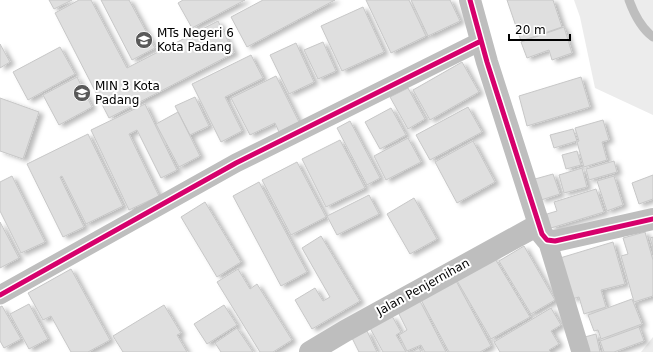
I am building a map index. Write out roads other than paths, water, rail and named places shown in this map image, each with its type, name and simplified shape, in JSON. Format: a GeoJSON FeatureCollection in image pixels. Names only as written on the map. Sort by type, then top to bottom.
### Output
{"type":"FeatureCollection","features":[{"type":"Feature","properties":{"kind":"street"},"geometry":{"type":"LineString","coordinates":[[470,0],[481,41],[581,352]]}},
{"type":"Feature","properties":{"kind":"street"},"geometry":{"type":"LineString","coordinates":[[0,295],[236,163],[481,41]]}},
{"type":"Feature","properties":{"kind":"street"},"geometry":{"type":"LineString","coordinates":[[543,233],[556,241],[653,219]]}},
{"type":"Feature","properties":{"kind":"street","name":"Jalan Penjernihan"},"geometry":{"type":"LineString","coordinates":[[310,352],[392,304],[543,233]]}},
{"type":"Feature","properties":{"kind":"lane"},"geometry":{"type":"LineString","coordinates":[[629,0],[634,12],[646,32],[653,37]]}},
{"type":"Feature","properties":{"kind":"place","name":"MTs Negeri 6 Kota Padang"},"geometry":{"type":"Point","coordinates":[144,40]}},
{"type":"Feature","properties":{"kind":"place","name":"MIN 3 Kota Padang"},"geometry":{"type":"Point","coordinates":[82,93]}}]}
